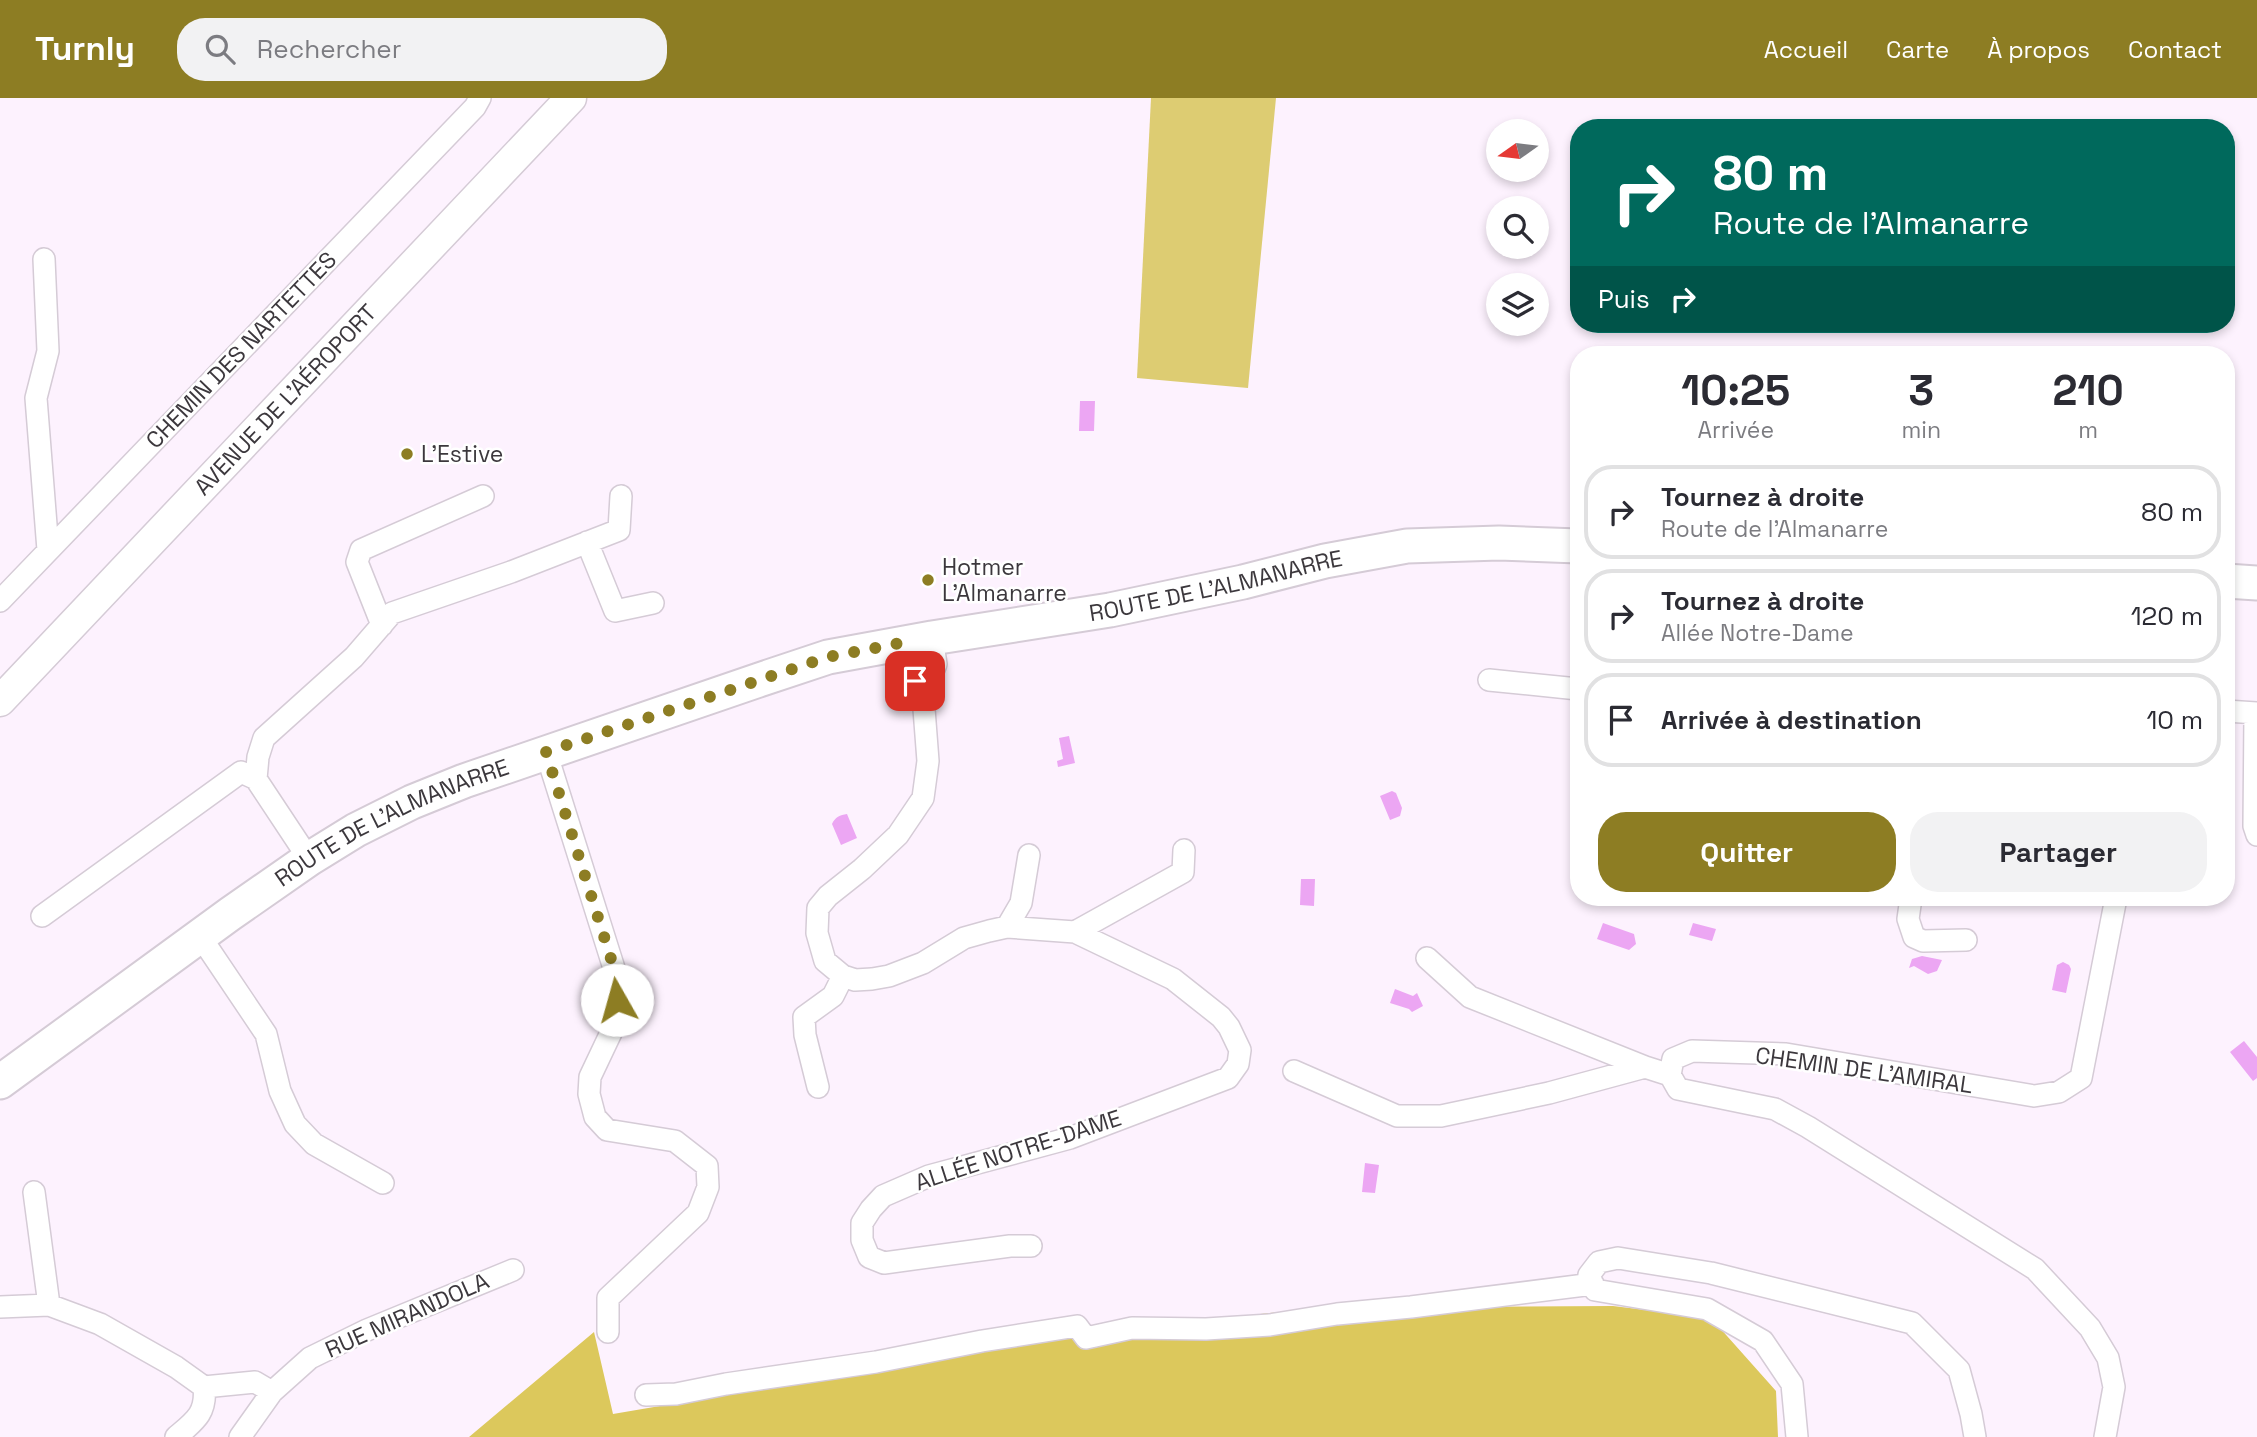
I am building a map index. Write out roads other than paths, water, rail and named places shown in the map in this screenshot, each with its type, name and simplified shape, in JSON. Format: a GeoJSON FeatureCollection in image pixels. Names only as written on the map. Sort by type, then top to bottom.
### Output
{"type":"FeatureCollection","features":[{"type":"Feature","properties":{"kind":"main road","name":"AVENUE DE L'AÉROPORT"},"geometry":{"type":"LineString","coordinates":[[0,701],[571,98]]}},
{"type":"Feature","properties":{"kind":"main road","name":"ROUTE DE L'ALMANARRE"},"geometry":{"type":"LineString","coordinates":[[0,1082],[200,936],[309,859],[356,830],[412,802],[546,752],[828,657],[1110,610],[1243,582],[1325,561],[1407,546],[1499,543],[1570,546]]}},
{"type":"Feature","properties":{"kind":"main road"},"geometry":{"type":"LineString","coordinates":[[2235,582],[2257,583]]}},
{"type":"Feature","properties":{"kind":"street","name":"CHEMIN DES NARTETTES"},"geometry":{"type":"LineString","coordinates":[[0,601],[475,107],[480,98]]}},
{"type":"Feature","properties":{"kind":"street"},"geometry":{"type":"LineString","coordinates":[[44,259],[48,351],[36,398],[48,550]]}},
{"type":"Feature","properties":{"kind":"street"},"geometry":{"type":"LineString","coordinates":[[256,779],[258,757],[264,738],[354,657],[392,613],[619,530],[621,495]]}},
{"type":"Feature","properties":{"kind":"street"},"geometry":{"type":"LineString","coordinates":[[382,625],[357,562],[361,550],[483,496]]}},
{"type":"Feature","properties":{"kind":"street"},"geometry":{"type":"LineString","coordinates":[[587,542],[615,611],[653,603]]}},
{"type":"Feature","properties":{"kind":"street"},"geometry":{"type":"LineString","coordinates":[[818,1087],[805,1035],[804,1017],[833,996],[842,976],[825,961],[820,947],[817,933],[818,908],[828,896],[898,835],[923,798],[928,761],[923,696],[907,667],[917,641],[936,664],[923,696]]}},
{"type":"Feature","properties":{"kind":"street"},"geometry":{"type":"LineString","coordinates":[[1489,680],[1570,688]]}},
{"type":"Feature","properties":{"kind":"street"},"geometry":{"type":"LineString","coordinates":[[2235,711],[2256,713],[2254,826],[2257,835]]}},
{"type":"Feature","properties":{"kind":"street"},"geometry":{"type":"LineString","coordinates":[[546,752],[618,981],[617,1020],[590,1077],[589,1094],[595,1117],[607,1130],[675,1141],[707,1166],[708,1187],[698,1213],[608,1298],[608,1332]]}},
{"type":"Feature","properties":{"kind":"street"},"geometry":{"type":"LineString","coordinates":[[42,916],[241,772],[256,779],[309,859]]}},
{"type":"Feature","properties":{"kind":"street"},"geometry":{"type":"LineString","coordinates":[[1075,932],[1183,872],[1184,850]]}},
{"type":"Feature","properties":{"kind":"street"},"geometry":{"type":"LineString","coordinates":[[1007,927],[1021,903],[1029,855]]}},
{"type":"Feature","properties":{"kind":"street"},"geometry":{"type":"LineString","coordinates":[[1910,906],[1908,919],[1914,937],[1923,941],[1966,940]]}},
{"type":"Feature","properties":{"kind":"street","name":"CHEMIN DE L'AMIRAL"},"geometry":{"type":"LineString","coordinates":[[1670,1075],[1673,1059],[1692,1051],[1786,1054],[2034,1096],[2059,1092],[2081,1078],[2114,906]]}},
{"type":"Feature","properties":{"kind":"street","name":"ALLÉE NOTRE-DAME"},"geometry":{"type":"LineString","coordinates":[[842,976],[855,980],[889,976],[923,963],[964,938],[1007,927],[1075,932],[1173,979],[1229,1027],[1240,1050],[1238,1064],[1228,1078],[1070,1138],[929,1176],[883,1196],[862,1223],[862,1240],[869,1257],[884,1263],[1010,1246],[1031,1247]]}},
{"type":"Feature","properties":{"kind":"street"},"geometry":{"type":"LineString","coordinates":[[200,936],[266,1034],[279,1091],[295,1124],[314,1144],[383,1183]]}},
{"type":"Feature","properties":{"kind":"street"},"geometry":{"type":"LineString","coordinates":[[1427,958],[1470,997],[1670,1075],[1678,1089],[1775,1109],[1808,1126],[2035,1269],[2090,1328],[2108,1358],[2114,1387],[2105,1437]]}},
{"type":"Feature","properties":{"kind":"street"},"geometry":{"type":"LineString","coordinates":[[1294,1071],[1397,1116],[1441,1116],[1549,1093],[1644,1067]]}},
{"type":"Feature","properties":{"kind":"street"},"geometry":{"type":"LineString","coordinates":[[34,1192],[49,1305]]}},
{"type":"Feature","properties":{"kind":"street"},"geometry":{"type":"LineString","coordinates":[[1797,1437],[1792,1384],[1763,1341],[1707,1309],[1595,1290],[1589,1275],[1599,1262],[1618,1258],[1711,1273],[1912,1323],[1959,1370],[1975,1437]]}},
{"type":"Feature","properties":{"kind":"street","name":"RUE MIRANDOLA"},"geometry":{"type":"LineString","coordinates":[[240,1437],[272,1392],[310,1358],[366,1330],[513,1270]]}},
{"type":"Feature","properties":{"kind":"street"},"geometry":{"type":"LineString","coordinates":[[646,1395],[676,1394],[876,1362],[1077,1326],[1086,1338],[1132,1328],[1206,1329],[1269,1325],[1338,1314],[1593,1284]]}},
{"type":"Feature","properties":{"kind":"street"},"geometry":{"type":"LineString","coordinates":[[0,1307],[49,1305],[100,1324],[176,1367],[204,1387],[255,1382],[272,1392]]}},
{"type":"Feature","properties":{"kind":"street"},"geometry":{"type":"LineString","coordinates":[[176,1437],[197,1420],[206,1402],[204,1387]]}},
{"type":"Feature","properties":{"kind":"place","name":"L'Estive"},"geometry":{"type":"Point","coordinates":[407,454]}},
{"type":"Feature","properties":{"kind":"place","name":"Hotmer L'Almanarre"},"geometry":{"type":"Point","coordinates":[928,580]}}]}
